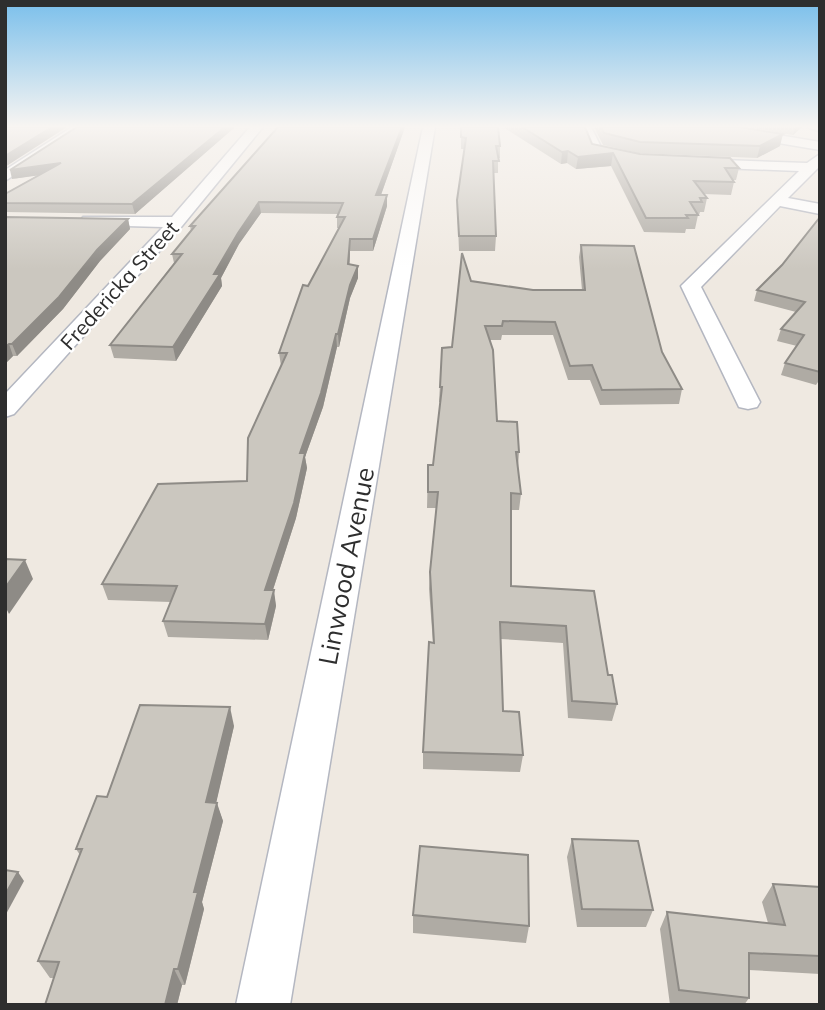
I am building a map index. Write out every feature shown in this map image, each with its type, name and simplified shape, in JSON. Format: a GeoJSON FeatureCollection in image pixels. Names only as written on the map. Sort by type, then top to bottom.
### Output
{"type":"FeatureCollection","features":[{"type":"Feature","properties":{"kind":"street","name":"Fredericka Street"},"geometry":{"type":"LineString","coordinates":[[5,409],[217,174]]}},
{"type":"Feature","properties":{"kind":"street","name":"Linwood Avenue"},"geometry":{"type":"LineString","coordinates":[[263,1005],[420,174]]}},
{"type":"Feature","properties":{"kind":"street"},"geometry":{"type":"LineString","coordinates":[[748,402],[691,286],[804,174]]}},
{"type":"Feature","properties":{"kind":"street"},"geometry":{"type":"LineString","coordinates":[[776,201],[820,209]]}},
{"type":"Feature","properties":{"kind":"street"},"geometry":{"type":"LineString","coordinates":[[71,220],[176,222]]}},
{"type":"Feature","properties":{"kind":"building"},"geometry":{"type":"Polygon","coordinates":[[[41,174],[168,174],[132,204],[5,203],[5,194],[41,174]]]}},
{"type":"Feature","properties":{"kind":"building"},"geometry":{"type":"Polygon","coordinates":[[[236,174],[384,174],[376,195],[387,195],[373,239],[350,239],[348,264],[358,266],[350,285],[321,393],[300,453],[305,453],[294,503],[265,590],[274,590],[265,624],[163,621],[177,586],[102,584],[158,484],[247,481],[248,438],[287,353],[279,353],[303,285],[308,286],[345,217],[337,217],[343,203],[259,202],[214,274],[220,274],[173,347],[110,345],[182,254],[172,254],[195,226],[190,226],[236,174]]]}},
{"type":"Feature","properties":{"kind":"building"},"geometry":{"type":"Polygon","coordinates":[[[461,174],[494,174],[496,236],[459,236],[457,200],[461,174]]]}},
{"type":"Feature","properties":{"kind":"building"},"geometry":{"type":"Polygon","coordinates":[[[624,174],[729,174],[734,182],[694,181],[707,198],[700,198],[702,202],[690,202],[698,215],[686,215],[688,218],[646,218],[624,174]]]}},
{"type":"Feature","properties":{"kind":"building"},"geometry":{"type":"Polygon","coordinates":[[[5,217],[128,219],[97,250],[59,297],[12,344],[5,347],[5,217]]]}},
{"type":"Feature","properties":{"kind":"building"},"geometry":{"type":"Polygon","coordinates":[[[820,217],[820,372],[785,363],[804,335],[781,329],[805,302],[757,290],[782,265],[820,217]]]}},
{"type":"Feature","properties":{"kind":"building"},"geometry":{"type":"Polygon","coordinates":[[[581,245],[634,246],[662,352],[682,389],[602,390],[592,365],[570,366],[555,322],[503,321],[502,326],[485,326],[493,350],[497,421],[517,422],[519,452],[516,452],[521,494],[511,493],[511,586],[594,591],[608,675],[612,675],[617,704],[572,701],[566,626],[500,622],[503,711],[519,712],[523,755],[423,752],[429,642],[434,643],[430,572],[438,492],[428,492],[428,465],[433,465],[442,387],[442,348],[452,347],[462,253],[471,281],[533,290],[585,290],[581,245]]]}},
{"type":"Feature","properties":{"kind":"building"},"geometry":{"type":"Polygon","coordinates":[[[5,559],[25,560],[5,588],[5,559]]]}},
{"type":"Feature","properties":{"kind":"building"},"geometry":{"type":"Polygon","coordinates":[[[140,705],[230,707],[206,802],[217,803],[178,969],[174,969],[165,1005],[45,1005],[59,962],[38,961],[82,849],[76,849],[97,796],[107,797],[140,705]]]}},
{"type":"Feature","properties":{"kind":"building"},"geometry":{"type":"Polygon","coordinates":[[[572,839],[638,841],[653,910],[582,909],[572,839]]]}},
{"type":"Feature","properties":{"kind":"building"},"geometry":{"type":"Polygon","coordinates":[[[420,846],[528,855],[529,926],[413,915],[420,846]]]}},
{"type":"Feature","properties":{"kind":"building"},"geometry":{"type":"Polygon","coordinates":[[[5,870],[18,872],[5,895],[5,870]]]}},
{"type":"Feature","properties":{"kind":"building"},"geometry":{"type":"Polygon","coordinates":[[[773,884],[820,887],[820,956],[749,953],[749,998],[679,990],[667,912],[785,925],[773,884]]]}}]}
